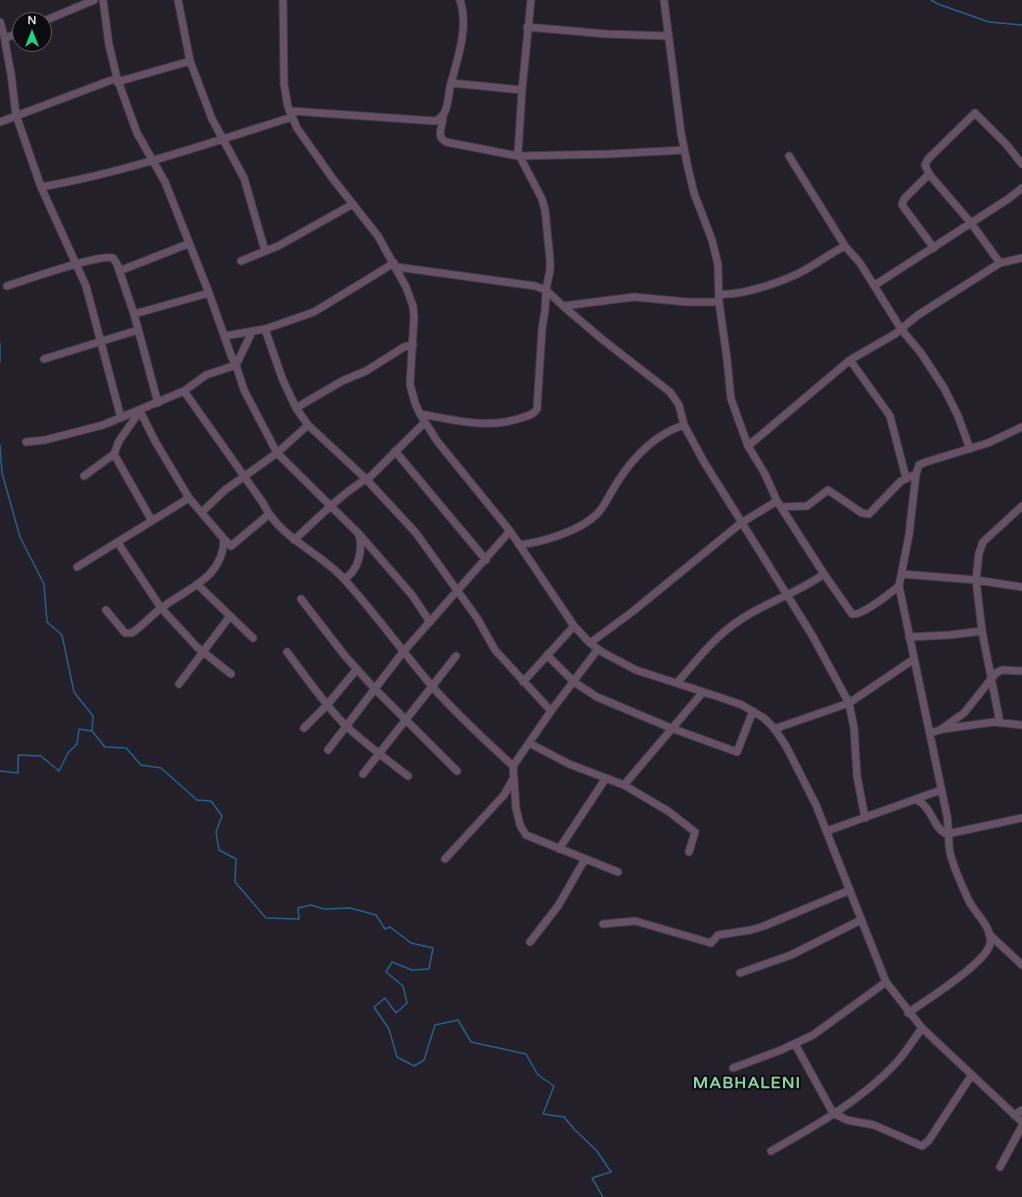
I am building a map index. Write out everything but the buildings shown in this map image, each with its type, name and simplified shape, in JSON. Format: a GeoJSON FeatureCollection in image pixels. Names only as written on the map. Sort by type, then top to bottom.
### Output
{"type":"FeatureCollection","features":[{"type":"Feature","properties":{"kind":"street"},"geometry":{"type":"LineString","coordinates":[[52,18],[94,0]]}},
{"type":"Feature","properties":{"kind":"street"},"geometry":{"type":"LineString","coordinates":[[103,0],[109,45],[117,80],[136,133],[153,159],[165,182],[188,244],[210,293],[244,390],[277,453],[332,505],[359,534],[412,595],[430,622]]}},
{"type":"Feature","properties":{"kind":"street"},"geometry":{"type":"LineString","coordinates":[[178,0],[190,62],[207,106],[223,141],[244,178],[265,251]]}},
{"type":"Feature","properties":{"kind":"street"},"geometry":{"type":"LineString","coordinates":[[283,0],[284,84],[286,97],[297,128],[318,159],[378,236],[395,265],[413,306],[413,345],[410,384],[415,403],[420,414],[437,441],[510,531],[574,626],[590,643],[636,670],[742,705],[764,718],[774,729],[805,779],[886,982],[908,1013],[922,1028],[971,1076],[1022,1122]]}},
{"type":"Feature","properties":{"kind":"street"},"geometry":{"type":"LineString","coordinates":[[460,0],[463,13],[461,44],[451,83],[446,111],[443,117],[440,133],[441,139],[446,142],[518,156],[684,150]]}},
{"type":"Feature","properties":{"kind":"street"},"geometry":{"type":"LineString","coordinates":[[420,414],[496,424],[519,419],[535,412],[538,404],[546,290],[550,270],[545,210],[539,193],[518,156],[517,144],[527,27],[531,0]]}},
{"type":"Feature","properties":{"kind":"street"},"geometry":{"type":"LineString","coordinates":[[664,0],[684,150],[694,193],[716,252],[719,302],[731,399],[748,446],[765,474],[777,501],[824,574],[854,615],[866,610],[899,586]]}},
{"type":"Feature","properties":{"kind":"street"},"geometry":{"type":"LineString","coordinates":[[0,22],[6,39],[16,115],[40,187],[86,286],[121,418]]}},
{"type":"Feature","properties":{"kind":"street"},"geometry":{"type":"LineString","coordinates":[[527,27],[607,34],[668,36]]}},
{"type":"Feature","properties":{"kind":"street"},"geometry":{"type":"LineString","coordinates":[[6,39],[12,36]]}},
{"type":"Feature","properties":{"kind":"street"},"geometry":{"type":"LineString","coordinates":[[0,122],[117,80],[190,62]]}},
{"type":"Feature","properties":{"kind":"street"},"geometry":{"type":"LineString","coordinates":[[451,83],[522,90]]}},
{"type":"Feature","properties":{"kind":"street"},"geometry":{"type":"LineString","coordinates":[[1000,263],[971,224],[929,174],[925,168],[925,162],[975,113],[1006,144],[1022,164]]}},
{"type":"Feature","properties":{"kind":"street"},"geometry":{"type":"LineString","coordinates":[[40,187],[92,177],[223,141],[292,114],[428,121],[435,121],[443,117]]}},
{"type":"Feature","properties":{"kind":"street"},"geometry":{"type":"LineString","coordinates":[[789,156],[845,246],[853,253],[875,285],[901,329],[921,353],[944,388],[958,416],[970,449]]}},
{"type":"Feature","properties":{"kind":"street"},"geometry":{"type":"LineString","coordinates":[[929,174],[904,199],[902,206],[934,248]]}},
{"type":"Feature","properties":{"kind":"street"},"geometry":{"type":"LineString","coordinates":[[875,285],[1008,200],[1022,188]]}},
{"type":"Feature","properties":{"kind":"street"},"geometry":{"type":"LineString","coordinates":[[241,261],[278,246],[352,204]]}},
{"type":"Feature","properties":{"kind":"street"},"geometry":{"type":"LineString","coordinates":[[119,271],[149,261],[188,244]]}},
{"type":"Feature","properties":{"kind":"street"},"geometry":{"type":"LineString","coordinates":[[719,294],[738,294],[788,277],[805,270],[845,246]]}},
{"type":"Feature","properties":{"kind":"street"},"geometry":{"type":"LineString","coordinates":[[7,286],[75,265],[110,257],[114,259],[134,314],[158,403]]}},
{"type":"Feature","properties":{"kind":"street"},"geometry":{"type":"LineString","coordinates":[[748,446],[850,360],[895,334],[918,315],[1000,263],[1022,258]]}},
{"type":"Feature","properties":{"kind":"street"},"geometry":{"type":"LineString","coordinates":[[225,336],[265,329],[314,312],[395,265],[433,274],[528,284],[546,290],[603,340],[670,392],[679,405],[684,425],[704,462],[740,523],[814,639],[849,703],[854,728],[857,776],[865,818]]}},
{"type":"Feature","properties":{"kind":"street"},"geometry":{"type":"LineString","coordinates":[[134,314],[210,293]]}},
{"type":"Feature","properties":{"kind":"street"},"geometry":{"type":"LineString","coordinates":[[563,306],[634,297],[688,302],[719,302]]}},
{"type":"Feature","properties":{"kind":"street"},"geometry":{"type":"LineString","coordinates":[[265,329],[277,367],[296,408],[308,425],[365,478],[416,533],[458,590],[495,650],[523,682],[551,710]]}},
{"type":"Feature","properties":{"kind":"street"},"geometry":{"type":"LineString","coordinates":[[44,359],[138,330]]}},
{"type":"Feature","properties":{"kind":"street"},"geometry":{"type":"LineString","coordinates":[[26,442],[45,440],[103,425],[184,391],[206,375],[236,364],[252,332]]}},
{"type":"Feature","properties":{"kind":"street"},"geometry":{"type":"LineString","coordinates":[[296,408],[342,381],[366,371],[404,347],[413,345]]}},
{"type":"Feature","properties":{"kind":"street"},"geometry":{"type":"LineString","coordinates":[[850,360],[890,416],[906,478]]}},
{"type":"Feature","properties":{"kind":"street"},"geometry":{"type":"LineString","coordinates":[[184,391],[263,503],[268,515],[280,529],[328,562],[344,579],[432,686],[513,766],[515,775],[514,797],[522,830],[526,836],[618,872]]}},
{"type":"Feature","properties":{"kind":"street"},"geometry":{"type":"LineString","coordinates":[[84,476],[114,454],[119,441],[140,410]]}},
{"type":"Feature","properties":{"kind":"street"},"geometry":{"type":"LineString","coordinates":[[140,410],[155,441],[189,498],[231,546],[268,515]]}},
{"type":"Feature","properties":{"kind":"street"},"geometry":{"type":"LineString","coordinates":[[294,540],[332,505],[365,478],[371,476],[425,422]]}},
{"type":"Feature","properties":{"kind":"street"},"geometry":{"type":"LineString","coordinates":[[202,512],[225,490],[277,453],[308,425]]}},
{"type":"Feature","properties":{"kind":"street"},"geometry":{"type":"LineString","coordinates":[[519,545],[547,539],[590,520],[604,506],[624,472],[640,453],[665,432],[684,425]]}},
{"type":"Feature","properties":{"kind":"street"},"geometry":{"type":"LineString","coordinates":[[908,1013],[964,973],[982,957],[990,944],[986,925],[970,903],[957,873],[951,854],[949,834],[930,733],[899,586],[916,474],[919,466],[926,462],[970,449],[1022,427]]}},
{"type":"Feature","properties":{"kind":"street"},"geometry":{"type":"LineString","coordinates":[[395,451],[486,560]]}},
{"type":"Feature","properties":{"kind":"street"},"geometry":{"type":"LineString","coordinates":[[114,454],[152,521]]}},
{"type":"Feature","properties":{"kind":"street"},"geometry":{"type":"LineString","coordinates":[[781,507],[807,506],[828,490],[867,514],[906,478],[916,474]]}},
{"type":"Feature","properties":{"kind":"street"},"geometry":{"type":"LineString","coordinates":[[77,567],[189,498]]}},
{"type":"Feature","properties":{"kind":"street"},"geometry":{"type":"LineString","coordinates":[[590,643],[632,612],[740,523],[777,501]]}},
{"type":"Feature","properties":{"kind":"street"},"geometry":{"type":"LineString","coordinates":[[1000,723],[990,678],[976,580],[979,553],[983,542],[1022,506]]}},
{"type":"Feature","properties":{"kind":"street"},"geometry":{"type":"LineString","coordinates":[[328,750],[403,652],[486,560],[510,531]]}},
{"type":"Feature","properties":{"kind":"street"},"geometry":{"type":"LineString","coordinates":[[344,579],[350,576],[355,569],[359,550],[359,534]]}},
{"type":"Feature","properties":{"kind":"street"},"geometry":{"type":"LineString","coordinates":[[106,610],[122,630],[129,634],[135,631],[161,608],[198,585],[207,577],[224,553],[224,539]]}},
{"type":"Feature","properties":{"kind":"street"},"geometry":{"type":"LineString","coordinates":[[118,543],[161,608],[202,652],[231,674]]}},
{"type":"Feature","properties":{"kind":"street"},"geometry":{"type":"LineString","coordinates":[[677,683],[710,646],[734,623],[747,615],[786,597],[824,574]]}},
{"type":"Feature","properties":{"kind":"street"},"geometry":{"type":"LineString","coordinates":[[902,574],[976,580],[1022,587]]}},
{"type":"Feature","properties":{"kind":"street"},"geometry":{"type":"LineString","coordinates":[[198,585],[253,638]]}},
{"type":"Feature","properties":{"kind":"street"},"geometry":{"type":"LineString","coordinates":[[301,599],[374,688],[456,771]]}},
{"type":"Feature","properties":{"kind":"street"},"geometry":{"type":"LineString","coordinates":[[179,684],[230,616]]}},
{"type":"Feature","properties":{"kind":"street"},"geometry":{"type":"LineString","coordinates":[[523,682],[574,626]]}},
{"type":"Feature","properties":{"kind":"street"},"geometry":{"type":"LineString","coordinates":[[909,637],[950,635],[982,630]]}},
{"type":"Feature","properties":{"kind":"street"},"geometry":{"type":"LineString","coordinates":[[513,766],[551,710],[598,649]]}},
{"type":"Feature","properties":{"kind":"street"},"geometry":{"type":"LineString","coordinates":[[286,652],[327,705],[346,725],[380,755],[408,776]]}},
{"type":"Feature","properties":{"kind":"street"},"geometry":{"type":"LineString","coordinates":[[547,655],[574,682],[611,704],[737,752],[753,711]]}},
{"type":"Feature","properties":{"kind":"street"},"geometry":{"type":"LineString","coordinates":[[363,774],[380,755],[405,719],[456,656]]}},
{"type":"Feature","properties":{"kind":"street"},"geometry":{"type":"LineString","coordinates":[[774,729],[849,703],[914,659]]}},
{"type":"Feature","properties":{"kind":"street"},"geometry":{"type":"LineString","coordinates":[[304,728],[327,705],[357,669]]}},
{"type":"Feature","properties":{"kind":"street"},"geometry":{"type":"LineString","coordinates":[[940,730],[964,713],[990,678],[999,671],[1022,671]]}},
{"type":"Feature","properties":{"kind":"street"},"geometry":{"type":"LineString","coordinates":[[624,785],[703,692]]}},
{"type":"Feature","properties":{"kind":"street"},"geometry":{"type":"LineString","coordinates":[[930,733],[990,722],[1022,726]]}},
{"type":"Feature","properties":{"kind":"street"},"geometry":{"type":"LineString","coordinates":[[529,743],[569,764],[624,785],[668,811],[694,830],[695,834],[689,852]]}},
{"type":"Feature","properties":{"kind":"street"},"geometry":{"type":"LineString","coordinates":[[445,859],[504,795],[515,775]]}},
{"type":"Feature","properties":{"kind":"street"},"geometry":{"type":"LineString","coordinates":[[559,849],[606,778]]}},
{"type":"Feature","properties":{"kind":"street"},"geometry":{"type":"LineString","coordinates":[[827,831],[917,800],[941,790]]}},
{"type":"Feature","properties":{"kind":"street"},"geometry":{"type":"LineString","coordinates":[[917,800],[926,806],[940,830],[949,834],[1022,818]]}},
{"type":"Feature","properties":{"kind":"street"},"geometry":{"type":"LineString","coordinates":[[530,942],[558,906],[585,859]]}},
{"type":"Feature","properties":{"kind":"street"},"geometry":{"type":"LineString","coordinates":[[603,924],[635,921],[711,943],[718,935],[751,930],[764,926],[850,890]]}},
{"type":"Feature","properties":{"kind":"street"},"geometry":{"type":"LineString","coordinates":[[740,973],[791,955],[861,920]]}},
{"type":"Feature","properties":{"kind":"street"},"geometry":{"type":"LineString","coordinates":[[989,934],[1022,965]]}},
{"type":"Feature","properties":{"kind":"street"},"geometry":{"type":"LineString","coordinates":[[733,1068],[795,1044],[813,1035],[886,982]]}},
{"type":"Feature","properties":{"kind":"street"},"geometry":{"type":"LineString","coordinates":[[771,1151],[867,1090],[897,1062],[922,1028]]}},
{"type":"Feature","properties":{"kind":"street"},"geometry":{"type":"LineString","coordinates":[[795,1044],[833,1113],[847,1120],[874,1125],[922,1146],[929,1140],[971,1076]]}},
{"type":"Feature","properties":{"kind":"street"},"geometry":{"type":"LineString","coordinates":[[1014,1115],[1022,1110]]}},
{"type":"Feature","properties":{"kind":"street"},"geometry":{"type":"LineString","coordinates":[[1000,1167],[1022,1126]]}},
{"type":"Feature","properties":{"kind":"waterway"},"geometry":{"type":"LineString","coordinates":[[931,0],[938,4],[989,22],[1022,25]]}},
{"type":"Feature","properties":{"kind":"waterway"},"geometry":{"type":"LineString","coordinates":[[0,343],[0,362]]}},
{"type":"Feature","properties":{"kind":"waterway"},"geometry":{"type":"LineString","coordinates":[[0,445],[2,473],[20,537],[44,584],[47,622],[62,635],[74,692],[93,716],[92,731]]}},
{"type":"Feature","properties":{"kind":"waterway"},"geometry":{"type":"LineString","coordinates":[[0,771],[18,773],[18,755],[41,756],[59,771],[68,753],[77,744],[79,729],[92,731],[105,747],[126,748],[141,765],[161,768],[197,800],[211,801],[222,816],[216,832],[219,850],[236,859],[235,882],[266,918],[299,919],[298,908],[311,905],[324,909],[350,908],[376,915],[385,929],[390,927],[411,943],[433,948],[429,969],[412,970],[392,962],[386,972],[403,986],[407,1003],[396,1013],[385,998],[374,1007],[389,1029],[397,1057],[414,1066],[424,1060],[435,1025],[458,1020],[471,1042],[526,1054],[538,1075],[554,1086],[543,1114],[564,1117],[597,1151],[611,1172],[592,1178],[603,1197]]}},
{"type":"Feature","properties":{"kind":"district","name":"MABHALENI"},"geometry":{"type":"Point","coordinates":[747,1084]}}]}
